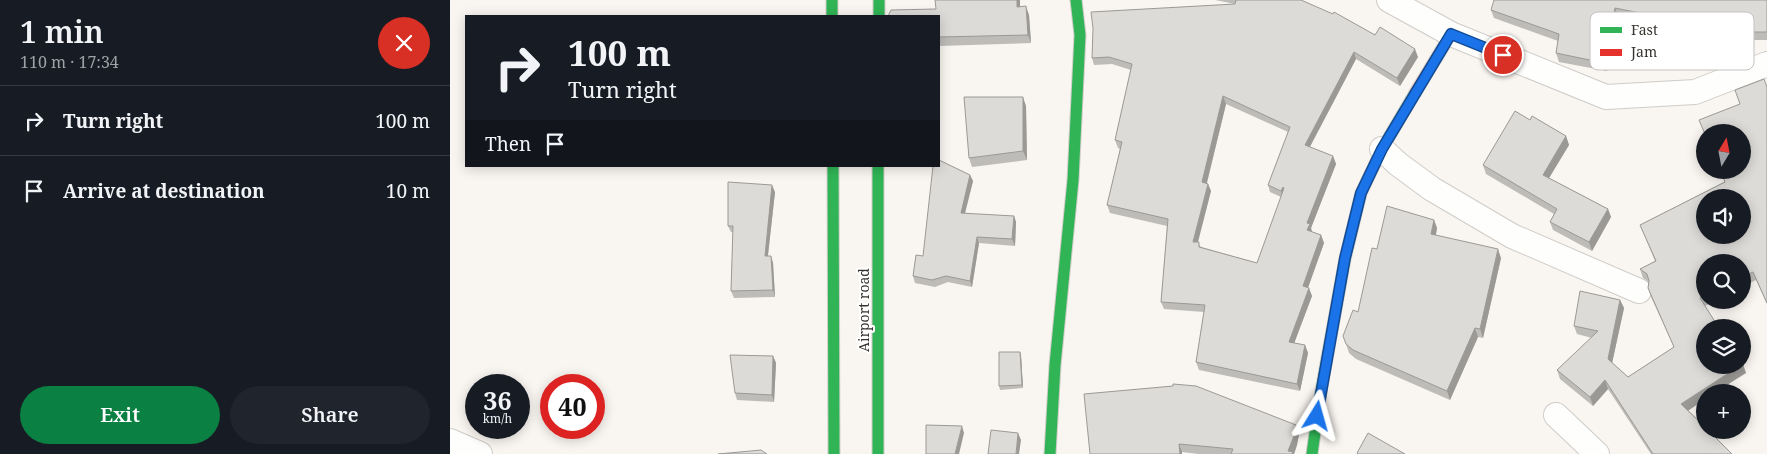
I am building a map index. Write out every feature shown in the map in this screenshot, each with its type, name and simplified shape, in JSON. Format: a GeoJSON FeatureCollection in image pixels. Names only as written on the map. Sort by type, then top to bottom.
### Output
{"type":"FeatureCollection","features":[{"type":"Feature","properties":{"kind":"street"},"geometry":{"type":"LineString","coordinates":[[832,0],[832,15]]}},
{"type":"Feature","properties":{"kind":"street"},"geometry":{"type":"LineString","coordinates":[[879,0],[879,15]]}},
{"type":"Feature","properties":{"kind":"street"},"geometry":{"type":"LineString","coordinates":[[1050,454],[1055,365],[1073,180],[1080,35],[1076,0]]}},
{"type":"Feature","properties":{"kind":"street"},"geometry":{"type":"LineString","coordinates":[[1389,0],[1451,34],[1606,97],[1696,92],[1752,70]]}},
{"type":"Feature","properties":{"kind":"street"},"geometry":{"type":"LineString","coordinates":[[1312,454],[1345,258],[1361,193],[1382,149],[1451,34]]}},
{"type":"Feature","properties":{"kind":"street"},"geometry":{"type":"LineString","coordinates":[[1754,69],[1767,64]]}},
{"type":"Feature","properties":{"kind":"street"},"geometry":{"type":"LineString","coordinates":[[1382,149],[1398,164],[1432,189],[1512,236],[1639,290]]}},
{"type":"Feature","properties":{"kind":"street"},"geometry":{"type":"LineString","coordinates":[[833,167],[838,415],[834,454]]}},
{"type":"Feature","properties":{"kind":"street","name":"Airport road"},"geometry":{"type":"LineString","coordinates":[[878,167],[873,413],[878,454]]}},
{"type":"Feature","properties":{"kind":"street"},"geometry":{"type":"LineString","coordinates":[[1556,415],[1597,454]]}},
{"type":"Feature","properties":{"kind":"street"},"geometry":{"type":"LineString","coordinates":[[450,441],[480,454]]}},
{"type":"Feature","properties":{"kind":"building"},"geometry":{"type":"Polygon","coordinates":[[[935,0],[1017,0],[1017,7],[1026,6],[1028,35],[940,37],[940,15],[888,15],[891,10],[936,9],[935,0]]]}},
{"type":"Feature","properties":{"kind":"building"},"geometry":{"type":"Polygon","coordinates":[[[1236,0],[1301,0],[1333,14],[1334,12],[1375,35],[1380,27],[1415,49],[1397,78],[1354,52],[1305,145],[1333,156],[1307,223],[1310,224],[1307,230],[1321,235],[1303,286],[1309,288],[1289,342],[1305,345],[1297,384],[1196,362],[1205,305],[1161,302],[1168,219],[1107,205],[1122,142],[1115,140],[1132,64],[1109,57],[1092,58],[1093,28],[1091,12],[1235,4],[1236,0]],[[1223,96],[1202,182],[1208,184],[1193,242],[1199,242],[1199,247],[1257,263],[1284,188],[1281,191],[1268,185],[1290,127],[1223,96]]]}},
{"type":"Feature","properties":{"kind":"building"},"geometry":{"type":"Polygon","coordinates":[[[1494,0],[1767,0],[1767,32],[1754,32],[1754,12],[1635,12],[1615,8],[1614,12],[1590,12],[1590,60],[1556,53],[1559,34],[1491,10],[1494,0]]]}},
{"type":"Feature","properties":{"kind":"building"},"geometry":{"type":"Polygon","coordinates":[[[1764,79],[1767,87],[1767,303],[1753,272],[1751,273],[1751,254],[1696,254],[1696,309],[1707,309],[1713,319],[1696,319],[1696,374],[1727,374],[1712,384],[1696,384],[1696,394],[1681,404],[1696,418],[1696,439],[1717,439],[1732,454],[1653,454],[1605,380],[1590,397],[1557,370],[1598,331],[1574,326],[1580,291],[1620,300],[1608,359],[1628,377],[1674,347],[1648,288],[1647,274],[1640,269],[1656,261],[1640,225],[1696,197],[1696,244],[1751,244],[1751,189],[1711,189],[1725,182],[1724,179],[1751,179],[1751,124],[1701,124],[1699,120],[1740,104],[1735,90],[1764,79]]]}},
{"type":"Feature","properties":{"kind":"building"},"geometry":{"type":"Polygon","coordinates":[[[964,97],[1023,97],[1023,151],[969,158],[964,97]]]}},
{"type":"Feature","properties":{"kind":"building"},"geometry":{"type":"Polygon","coordinates":[[[1515,111],[1530,120],[1532,116],[1566,136],[1543,175],[1608,209],[1589,242],[1550,222],[1557,209],[1483,165],[1515,111]]]}},
{"type":"Feature","properties":{"kind":"building"},"geometry":{"type":"Polygon","coordinates":[[[940,160],[970,175],[961,213],[1014,216],[1012,239],[977,237],[970,281],[946,276],[932,280],[913,276],[916,255],[923,256],[933,167],[940,167],[940,160]]]}},
{"type":"Feature","properties":{"kind":"building"},"geometry":{"type":"Polygon","coordinates":[[[728,182],[772,185],[765,256],[771,256],[773,290],[731,291],[733,226],[728,226],[728,182]]]}},
{"type":"Feature","properties":{"kind":"building"},"geometry":{"type":"Polygon","coordinates":[[[1387,206],[1434,220],[1431,234],[1498,249],[1480,329],[1475,328],[1447,391],[1353,350],[1346,344],[1343,336],[1353,310],[1358,312],[1372,248],[1377,249],[1387,206]]]}},
{"type":"Feature","properties":{"kind":"building"},"geometry":{"type":"Polygon","coordinates":[[[999,352],[1020,352],[1022,385],[999,386],[999,352]]]}},
{"type":"Feature","properties":{"kind":"building"},"geometry":{"type":"Polygon","coordinates":[[[730,355],[773,356],[772,395],[735,393],[730,355]]]}},
{"type":"Feature","properties":{"kind":"building"},"geometry":{"type":"Polygon","coordinates":[[[1173,384],[1196,386],[1296,425],[1288,451],[1293,452],[1292,454],[1231,454],[1233,449],[1179,444],[1180,454],[1090,454],[1084,394],[1173,386],[1173,384]]]}},
{"type":"Feature","properties":{"kind":"building"},"geometry":{"type":"Polygon","coordinates":[[[926,425],[962,426],[955,454],[926,454],[926,425]]]}},
{"type":"Feature","properties":{"kind":"building"},"geometry":{"type":"Polygon","coordinates":[[[991,430],[1018,433],[1016,454],[988,454],[991,430]]]}},
{"type":"Feature","properties":{"kind":"building"},"geometry":{"type":"Polygon","coordinates":[[[1368,433],[1405,454],[1358,454],[1368,433]]]}},
{"type":"Feature","properties":{"kind":"building"},"geometry":{"type":"Polygon","coordinates":[[[761,450],[767,454],[718,454],[761,450]]]}},
{"type":"Feature","properties":{"kind":"traffic: fast"},"geometry":{"type":"LineString","coordinates":[[832,0],[832,15]]}},
{"type":"Feature","properties":{"kind":"traffic: fast"},"geometry":{"type":"LineString","coordinates":[[879,0],[879,15]]}},
{"type":"Feature","properties":{"kind":"traffic: fast"},"geometry":{"type":"LineString","coordinates":[[1050,454],[1055,365],[1073,180],[1080,35],[1076,0]]}},
{"type":"Feature","properties":{"kind":"traffic: fast"},"geometry":{"type":"LineString","coordinates":[[1312,454],[1320,397],[1345,259],[1361,193],[1382,149],[1415,93]]}},
{"type":"Feature","properties":{"kind":"traffic: fast"},"geometry":{"type":"LineString","coordinates":[[833,167],[834,454]]}},
{"type":"Feature","properties":{"kind":"traffic: fast"},"geometry":{"type":"LineString","coordinates":[[878,167],[878,454]]}},
{"type":"Feature","properties":{"kind":"traffic: jam"},"geometry":{"type":"LineString","coordinates":[[1415,93],[1451,34]]}},
{"type":"Feature","properties":{"kind":"route"},"geometry":{"type":"LineString","coordinates":[[1317,416],[1345,258],[1361,193],[1382,149],[1451,34],[1503,55]]}}]}
